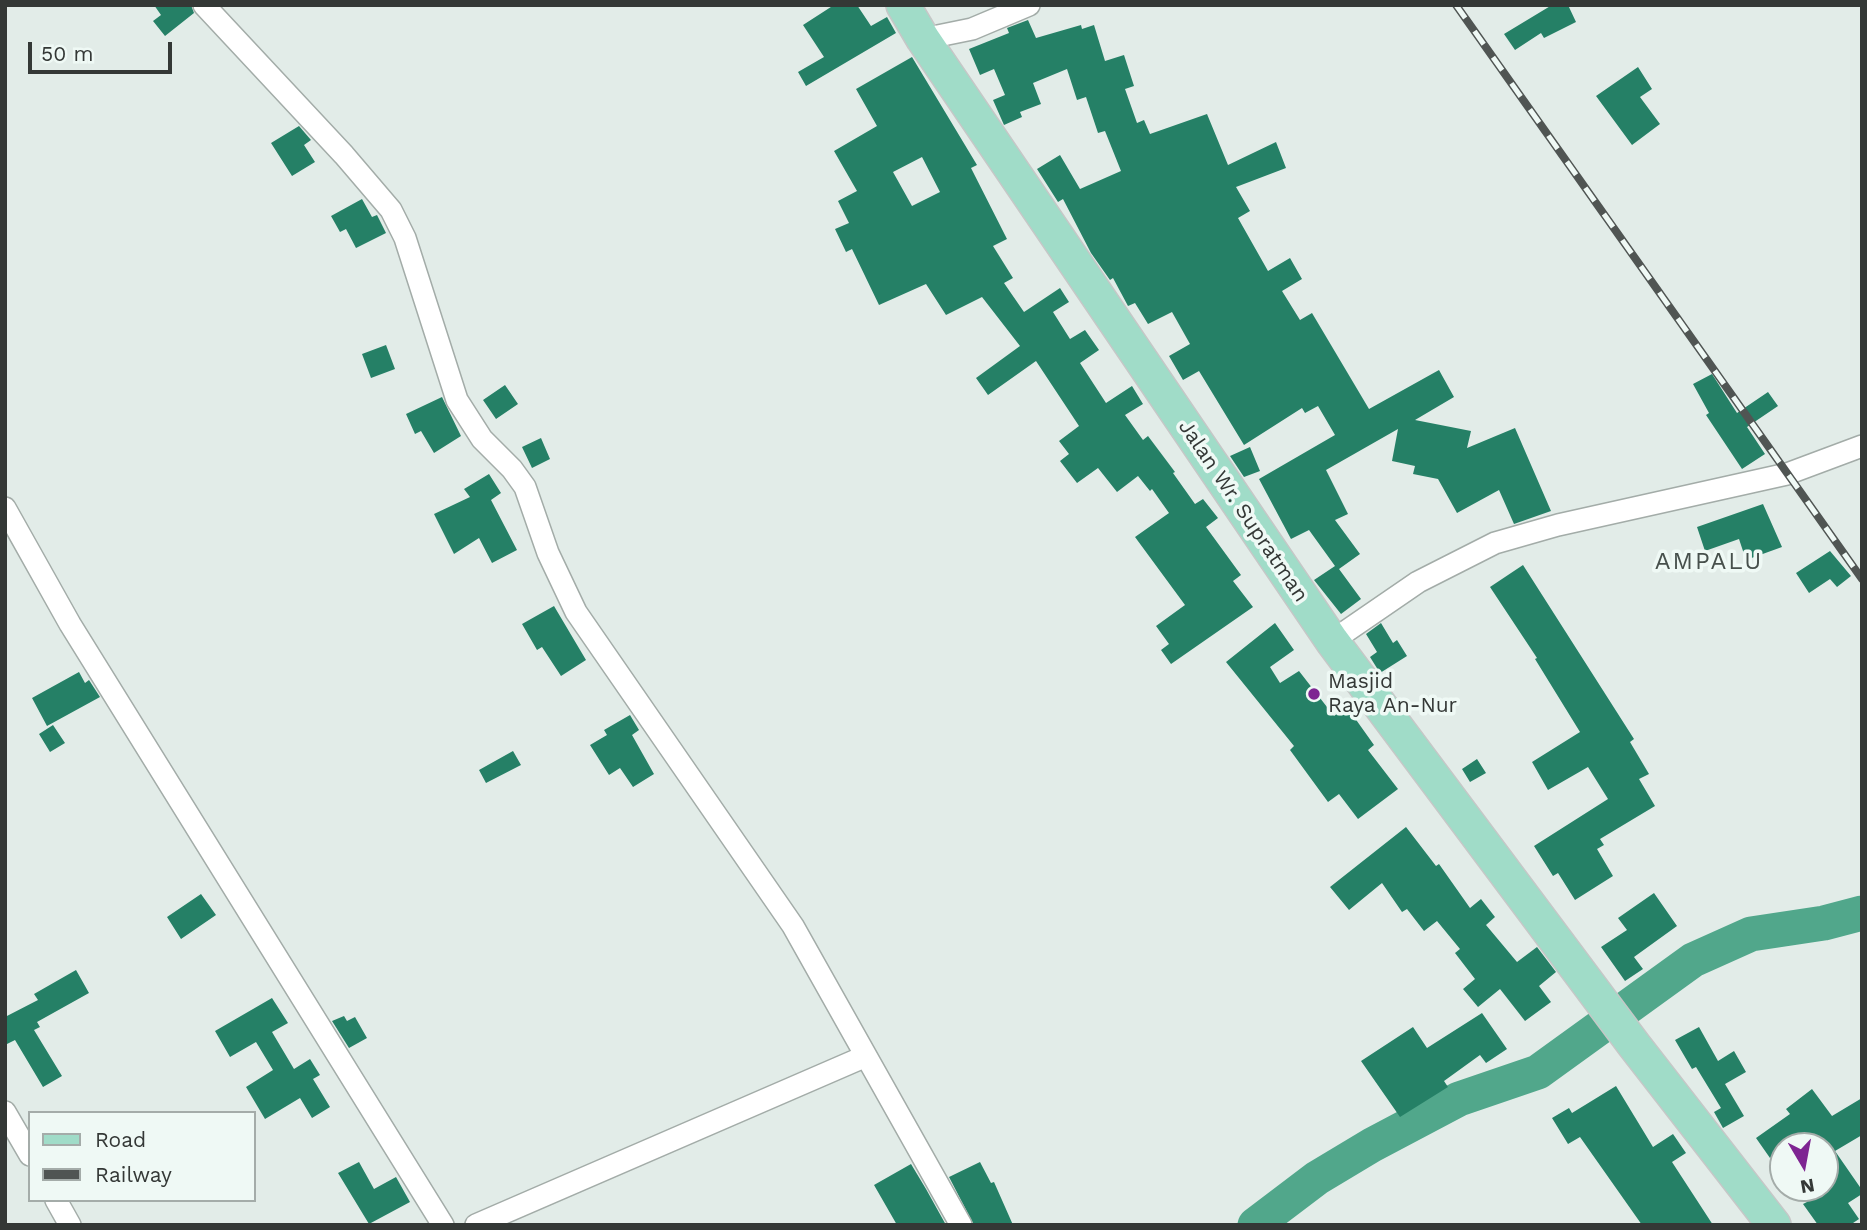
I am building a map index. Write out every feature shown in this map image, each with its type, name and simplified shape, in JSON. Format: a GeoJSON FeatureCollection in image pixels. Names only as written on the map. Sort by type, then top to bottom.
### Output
{"type":"FeatureCollection","features":[{"type":"Feature","properties":{"kind":"main road","name":"Jalan Wr. Supratman"},"geometry":{"type":"LineString","coordinates":[[903,5],[923,39],[1332,641],[1634,1045],[1774,1225]]}},
{"type":"Feature","properties":{"kind":"street"},"geometry":{"type":"LineString","coordinates":[[205,5],[344,155],[391,210],[405,238],[457,400],[482,439],[512,468],[525,487],[548,553],[576,612],[793,926],[961,1225]]}},
{"type":"Feature","properties":{"kind":"street"},"geometry":{"type":"LineString","coordinates":[[923,39],[972,29],[1029,5]]}},
{"type":"Feature","properties":{"kind":"street"},"geometry":{"type":"LineString","coordinates":[[1332,641],[1418,582],[1495,543],[1558,525],[1787,474],[1862,446]]}},
{"type":"Feature","properties":{"kind":"street"},"geometry":{"type":"LineString","coordinates":[[5,508],[69,624],[443,1225]]}},
{"type":"Feature","properties":{"kind":"street"},"geometry":{"type":"LineString","coordinates":[[476,1225],[866,1056]]}},
{"type":"Feature","properties":{"kind":"street"},"geometry":{"type":"LineString","coordinates":[[5,1112],[28,1152]]}},
{"type":"Feature","properties":{"kind":"street"},"geometry":{"type":"LineString","coordinates":[[57,1202],[70,1225]]}},
{"type":"Feature","properties":{"kind":"building"},"geometry":{"type":"Polygon","coordinates":[[[154,5],[191,5],[194,13],[165,36],[153,21],[161,15],[154,5]]]}},
{"type":"Feature","properties":{"kind":"building"},"geometry":{"type":"Polygon","coordinates":[[[834,5],[857,5],[871,26],[887,17],[896,33],[806,86],[798,72],[824,57],[803,25],[834,5]]]}},
{"type":"Feature","properties":{"kind":"building"},"geometry":{"type":"Polygon","coordinates":[[[1552,5],[1568,5],[1576,22],[1544,38],[1541,33],[1515,50],[1504,34],[1552,5]]]}},
{"type":"Feature","properties":{"kind":"building"},"geometry":{"type":"Polygon","coordinates":[[[1028,20],[1036,38],[1081,25],[1082,29],[1094,25],[1105,61],[1124,55],[1134,86],[1125,89],[1137,123],[1144,120],[1150,134],[1207,114],[1228,165],[1276,142],[1286,168],[1236,187],[1250,211],[1238,218],[1268,271],[1290,258],[1302,279],[1282,291],[1300,320],[1312,313],[1369,409],[1439,370],[1454,397],[1415,420],[1471,431],[1467,448],[1515,428],[1551,511],[1514,524],[1499,490],[1457,513],[1438,479],[1413,474],[1415,466],[1392,461],[1398,429],[1326,470],[1348,514],[1335,520],[1360,554],[1339,569],[1361,599],[1341,614],[1314,580],[1335,566],[1309,530],[1291,539],[1259,479],[1335,435],[1318,406],[1305,413],[1302,408],[1244,445],[1199,371],[1183,380],[1169,356],[1190,344],[1172,312],[1148,324],[1135,303],[1128,306],[1113,278],[1110,280],[1091,253],[1063,199],[1058,202],[1037,169],[1060,155],[1080,189],[1121,171],[1105,131],[1098,133],[1086,97],[1077,100],[1067,69],[1033,83],[1041,104],[1020,112],[1022,117],[1004,125],[993,100],[1005,95],[994,69],[980,75],[969,49],[1009,33],[1007,28],[1028,20]]]}},
{"type":"Feature","properties":{"kind":"building"},"geometry":{"type":"Polygon","coordinates":[[[912,57],[977,165],[971,168],[1007,239],[993,246],[1013,278],[1004,283],[1024,312],[1060,288],[1069,302],[1053,312],[1070,339],[1085,330],[1099,350],[1080,363],[1106,403],[1132,386],[1143,404],[1125,415],[1143,440],[1148,436],[1195,504],[1203,499],[1218,518],[1206,527],[1241,575],[1233,581],[1253,607],[1171,664],[1161,650],[1169,644],[1156,626],[1185,605],[1135,537],[1169,513],[1152,489],[1150,491],[1138,476],[1117,492],[1098,468],[1077,483],[1060,461],[1069,454],[1059,441],[1079,426],[1036,361],[988,395],[976,378],[1020,346],[982,297],[946,315],[926,284],[879,305],[852,249],[846,252],[835,229],[849,223],[838,201],[857,191],[834,151],[877,126],[856,89],[912,57]],[[922,157],[893,172],[912,206],[940,192],[922,157]]]}},
{"type":"Feature","properties":{"kind":"building"},"geometry":{"type":"Polygon","coordinates":[[[1638,67],[1652,89],[1640,97],[1660,124],[1632,145],[1596,96],[1638,67]]]}},
{"type":"Feature","properties":{"kind":"building"},"geometry":{"type":"Polygon","coordinates":[[[299,126],[311,140],[304,145],[315,162],[292,176],[271,143],[299,126]]]}},
{"type":"Feature","properties":{"kind":"building"},"geometry":{"type":"Polygon","coordinates":[[[362,199],[372,217],[377,215],[386,233],[356,248],[346,229],[340,232],[331,216],[362,199]]]}},
{"type":"Feature","properties":{"kind":"building"},"geometry":{"type":"Polygon","coordinates":[[[386,345],[395,369],[371,378],[362,354],[386,345]]]}},
{"type":"Feature","properties":{"kind":"building"},"geometry":{"type":"Polygon","coordinates":[[[1712,374],[1737,413],[1768,392],[1778,406],[1747,427],[1765,454],[1742,469],[1706,415],[1709,413],[1693,384],[1712,374]]]}},
{"type":"Feature","properties":{"kind":"building"},"geometry":{"type":"Polygon","coordinates":[[[505,385],[518,404],[496,419],[483,400],[505,385]]]}},
{"type":"Feature","properties":{"kind":"building"},"geometry":{"type":"Polygon","coordinates":[[[442,397],[461,436],[434,453],[421,431],[415,434],[406,414],[442,397]]]}},
{"type":"Feature","properties":{"kind":"building"},"geometry":{"type":"Polygon","coordinates":[[[541,438],[550,459],[532,468],[522,447],[541,438]]]}},
{"type":"Feature","properties":{"kind":"building"},"geometry":{"type":"Polygon","coordinates":[[[1250,447],[1260,471],[1244,477],[1230,456],[1250,447]]]}},
{"type":"Feature","properties":{"kind":"building"},"geometry":{"type":"Polygon","coordinates":[[[489,474],[501,493],[491,500],[517,550],[492,563],[479,538],[454,554],[434,514],[470,497],[464,489],[489,474]]]}},
{"type":"Feature","properties":{"kind":"building"},"geometry":{"type":"Polygon","coordinates":[[[1763,504],[1782,547],[1746,560],[1739,539],[1705,551],[1697,527],[1763,504]]]}},
{"type":"Feature","properties":{"kind":"building"},"geometry":{"type":"Polygon","coordinates":[[[1830,551],[1851,576],[1837,587],[1830,579],[1809,593],[1796,573],[1830,551]]]}},
{"type":"Feature","properties":{"kind":"building"},"geometry":{"type":"Polygon","coordinates":[[[1523,565],[1634,739],[1630,742],[1649,774],[1639,779],[1655,806],[1600,839],[1604,845],[1597,849],[1613,876],[1575,900],[1558,873],[1553,876],[1534,846],[1608,799],[1588,767],[1548,790],[1532,762],[1580,732],[1535,659],[1537,658],[1490,587],[1523,565]]]}},
{"type":"Feature","properties":{"kind":"building"},"geometry":{"type":"Polygon","coordinates":[[[554,606],[586,660],[561,676],[542,647],[537,650],[522,624],[554,606]]]}},
{"type":"Feature","properties":{"kind":"building"},"geometry":{"type":"Polygon","coordinates":[[[1275,623],[1294,650],[1270,667],[1280,683],[1299,671],[1334,716],[1347,707],[1374,745],[1368,750],[1398,789],[1358,819],[1339,794],[1328,802],[1290,750],[1294,746],[1226,662],[1275,623]]]}},
{"type":"Feature","properties":{"kind":"building"},"geometry":{"type":"Polygon","coordinates":[[[1381,623],[1393,643],[1397,640],[1407,656],[1380,673],[1370,657],[1377,652],[1366,634],[1381,623]]]}},
{"type":"Feature","properties":{"kind":"building"},"geometry":{"type":"Polygon","coordinates":[[[79,672],[85,683],[89,680],[100,697],[47,726],[32,698],[79,672]]]}},
{"type":"Feature","properties":{"kind":"building"},"geometry":{"type":"Polygon","coordinates":[[[630,715],[639,730],[632,735],[654,774],[633,787],[620,768],[609,775],[590,745],[607,735],[604,730],[630,715]]]}},
{"type":"Feature","properties":{"kind":"building"},"geometry":{"type":"Polygon","coordinates":[[[53,725],[65,743],[50,752],[39,734],[53,725]]]}},
{"type":"Feature","properties":{"kind":"building"},"geometry":{"type":"Polygon","coordinates":[[[513,751],[521,765],[486,783],[479,770],[513,751]]]}},
{"type":"Feature","properties":{"kind":"building"},"geometry":{"type":"Polygon","coordinates":[[[1477,759],[1486,773],[1470,782],[1462,769],[1477,759]]]}},
{"type":"Feature","properties":{"kind":"building"},"geometry":{"type":"Polygon","coordinates":[[[1406,827],[1436,866],[1439,864],[1470,908],[1481,899],[1495,917],[1486,925],[1517,962],[1537,947],[1556,972],[1539,986],[1551,1002],[1525,1021],[1500,989],[1478,1007],[1463,989],[1475,979],[1455,953],[1460,949],[1437,921],[1424,931],[1407,909],[1402,912],[1382,883],[1349,910],[1330,887],[1406,827]]]}},
{"type":"Feature","properties":{"kind":"building"},"geometry":{"type":"Polygon","coordinates":[[[1654,893],[1677,926],[1634,957],[1643,969],[1625,981],[1601,947],[1627,930],[1618,918],[1654,893]]]}},
{"type":"Feature","properties":{"kind":"building"},"geometry":{"type":"Polygon","coordinates":[[[201,894],[216,915],[181,939],[167,917],[201,894]]]}},
{"type":"Feature","properties":{"kind":"building"},"geometry":{"type":"Polygon","coordinates":[[[76,970],[89,993],[37,1022],[40,1027],[34,1030],[62,1076],[43,1087],[15,1040],[5,1045],[5,1017],[38,1000],[34,994],[76,970]]]}},
{"type":"Feature","properties":{"kind":"building"},"geometry":{"type":"Polygon","coordinates":[[[272,998],[288,1023],[272,1032],[294,1069],[310,1059],[320,1075],[313,1079],[330,1107],[312,1118],[300,1098],[265,1119],[246,1087],[273,1070],[256,1042],[230,1057],[215,1031],[272,998]]]}},
{"type":"Feature","properties":{"kind":"building"},"geometry":{"type":"Polygon","coordinates":[[[1482,1013],[1507,1049],[1486,1063],[1480,1055],[1444,1081],[1448,1087],[1400,1117],[1361,1061],[1413,1027],[1427,1048],[1482,1013]]]}},
{"type":"Feature","properties":{"kind":"building"},"geometry":{"type":"Polygon","coordinates":[[[344,1016],[347,1021],[355,1017],[367,1038],[349,1048],[332,1021],[344,1016]]]}},
{"type":"Feature","properties":{"kind":"building"},"geometry":{"type":"Polygon","coordinates":[[[1699,1027],[1718,1061],[1734,1051],[1746,1072],[1725,1084],[1744,1116],[1723,1128],[1714,1112],[1721,1108],[1696,1067],[1692,1069],[1675,1040],[1699,1027]]]}},
{"type":"Feature","properties":{"kind":"building"},"geometry":{"type":"Polygon","coordinates":[[[1616,1086],[1653,1147],[1673,1134],[1686,1153],[1672,1162],[1713,1225],[1642,1225],[1580,1137],[1568,1144],[1552,1118],[1569,1108],[1572,1113],[1616,1086]]]}},
{"type":"Feature","properties":{"kind":"building"},"geometry":{"type":"Polygon","coordinates":[[[1812,1089],[1832,1116],[1862,1098],[1862,1135],[1839,1149],[1839,1132],[1769,1132],[1769,1157],[1756,1138],[1790,1114],[1786,1109],[1812,1089]]]}},
{"type":"Feature","properties":{"kind":"building"},"geometry":{"type":"Polygon","coordinates":[[[1839,1157],[1862,1190],[1862,1194],[1848,1203],[1859,1219],[1850,1225],[1818,1225],[1803,1204],[1839,1202],[1839,1157]]]}},
{"type":"Feature","properties":{"kind":"building"},"geometry":{"type":"Polygon","coordinates":[[[359,1162],[374,1189],[396,1177],[410,1202],[369,1224],[338,1173],[359,1162]]]}},
{"type":"Feature","properties":{"kind":"building"},"geometry":{"type":"Polygon","coordinates":[[[980,1162],[991,1183],[994,1182],[1013,1225],[974,1225],[949,1177],[980,1162]]]}},
{"type":"Feature","properties":{"kind":"building"},"geometry":{"type":"Polygon","coordinates":[[[911,1164],[946,1225],[897,1225],[874,1185],[911,1164]]]}},
{"type":"Feature","properties":{"kind":"waterway"},"geometry":{"type":"LineString","coordinates":[[1255,1225],[1317,1178],[1372,1145],[1459,1099],[1538,1072],[1693,960],[1751,934],[1824,923],[1862,913]]}},
{"type":"Feature","properties":{"kind":"railway"},"geometry":{"type":"LineString","coordinates":[[1456,5],[1862,579]]}},
{"type":"Feature","properties":{"kind":"place","name":"Masjid Raya An-Nur"},"geometry":{"type":"Point","coordinates":[1314,694]}},
{"type":"Feature","properties":{"kind":"district","name":"AMPALU"},"geometry":{"type":"Point","coordinates":[1709,562]}}]}
